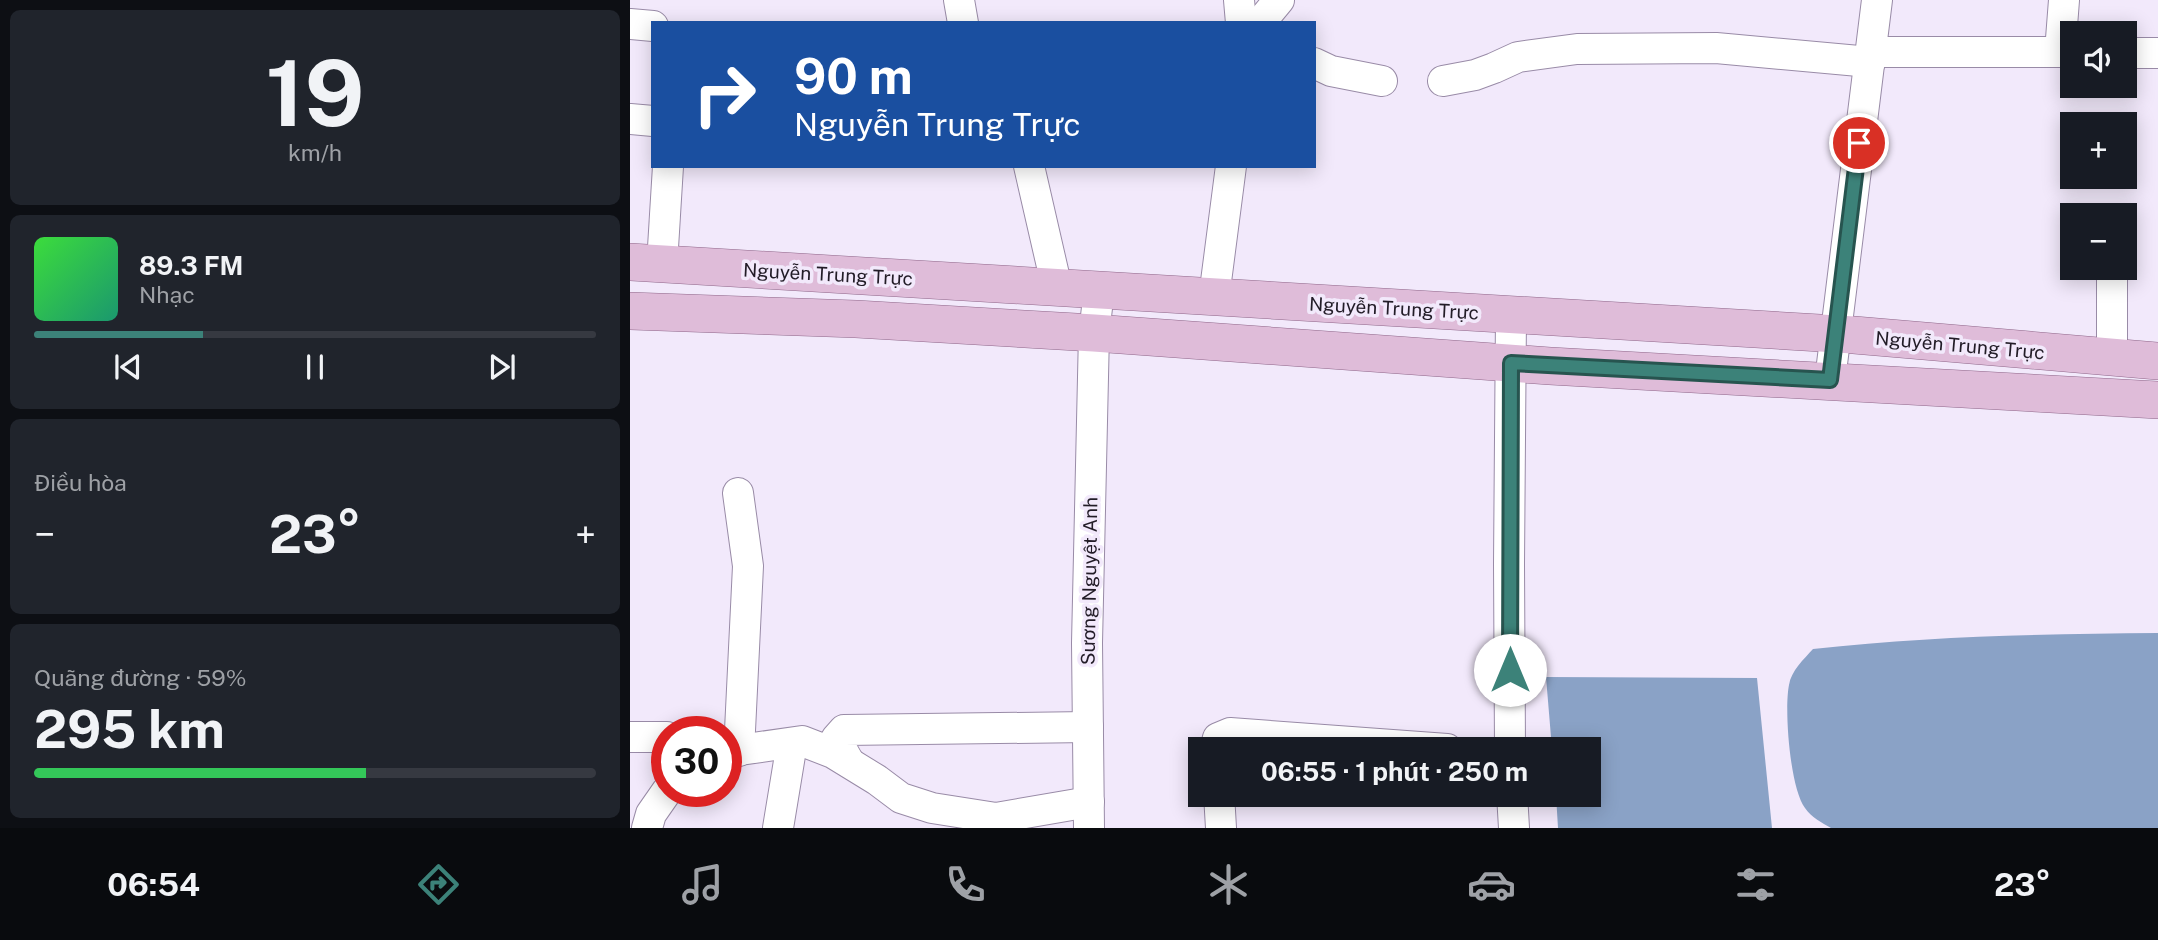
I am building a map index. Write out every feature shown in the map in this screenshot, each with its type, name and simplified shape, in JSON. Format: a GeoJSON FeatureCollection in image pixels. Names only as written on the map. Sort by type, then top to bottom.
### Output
{"type":"FeatureCollection","features":[{"type":"Feature","properties":{"kind":"main road","name":"Nguyễn Trung Trực"},"geometry":{"type":"LineString","coordinates":[[646,263],[1835,334],[2158,361]]}},
{"type":"Feature","properties":{"kind":"main road"},"geometry":{"type":"LineString","coordinates":[[1051,331],[1057,288]]}},
{"type":"Feature","properties":{"kind":"main road"},"geometry":{"type":"LineString","coordinates":[[630,311],[856,319],[1511,363],[2158,400]]}},
{"type":"Feature","properties":{"kind":"street"},"geometry":{"type":"LineString","coordinates":[[959,0],[963,21]]}},
{"type":"Feature","properties":{"kind":"street"},"geometry":{"type":"LineString","coordinates":[[1239,0],[1241,21]]}},
{"type":"Feature","properties":{"kind":"street"},"geometry":{"type":"LineString","coordinates":[[1262,21],[1279,0]]}},
{"type":"Feature","properties":{"kind":"street"},"geometry":{"type":"LineString","coordinates":[[1830,380],[1877,0]]}},
{"type":"Feature","properties":{"kind":"street"},"geometry":{"type":"LineString","coordinates":[[2064,0],[2065,21]]}},
{"type":"Feature","properties":{"kind":"street"},"geometry":{"type":"LineString","coordinates":[[630,24],[651,26]]}},
{"type":"Feature","properties":{"kind":"street"},"geometry":{"type":"LineString","coordinates":[[1443,81],[1475,75],[1518,57],[1577,49],[1716,48],[1870,57],[2060,52]]}},
{"type":"Feature","properties":{"kind":"street"},"geometry":{"type":"LineString","coordinates":[[2137,53],[2158,53]]}},
{"type":"Feature","properties":{"kind":"street"},"geometry":{"type":"LineString","coordinates":[[1316,64],[1331,71],[1382,80]]}},
{"type":"Feature","properties":{"kind":"street"},"geometry":{"type":"LineString","coordinates":[[630,119],[651,121]]}},
{"type":"Feature","properties":{"kind":"street"},"geometry":{"type":"LineString","coordinates":[[646,263],[668,168]]}},
{"type":"Feature","properties":{"kind":"street"},"geometry":{"type":"LineString","coordinates":[[1029,168],[1057,288]]}},
{"type":"Feature","properties":{"kind":"street"},"geometry":{"type":"LineString","coordinates":[[1214,297],[1231,168]]}},
{"type":"Feature","properties":{"kind":"street"},"geometry":{"type":"LineString","coordinates":[[2112,280],[2112,359]]}},
{"type":"Feature","properties":{"kind":"street","name":"Sương Nguyệt Anh"},"geometry":{"type":"LineString","coordinates":[[1089,815],[1087,629],[1094,333],[1099,290]]}},
{"type":"Feature","properties":{"kind":"street"},"geometry":{"type":"LineString","coordinates":[[1510,737],[1511,315]]}},
{"type":"Feature","properties":{"kind":"street"},"geometry":{"type":"LineString","coordinates":[[736,716],[748,566],[738,494]]}},
{"type":"Feature","properties":{"kind":"street"},"geometry":{"type":"LineString","coordinates":[[849,762],[836,739],[844,730],[1088,727]]}},
{"type":"Feature","properties":{"kind":"street"},"geometry":{"type":"LineString","coordinates":[[1220,737],[1230,733],[1284,737]]}},
{"type":"Feature","properties":{"kind":"street"},"geometry":{"type":"LineString","coordinates":[[630,737],[651,737]]}},
{"type":"Feature","properties":{"kind":"street"},"geometry":{"type":"LineString","coordinates":[[742,750],[802,741],[811,743],[849,762],[901,797],[932,808],[996,818],[1089,815]]}},
{"type":"Feature","properties":{"kind":"street"},"geometry":{"type":"LineString","coordinates":[[778,828],[792,743]]}},
{"type":"Feature","properties":{"kind":"street"},"geometry":{"type":"LineString","coordinates":[[647,828],[656,807]]}},
{"type":"Feature","properties":{"kind":"street"},"geometry":{"type":"LineString","coordinates":[[1220,807],[1221,828]]}},
{"type":"Feature","properties":{"kind":"street"},"geometry":{"type":"LineString","coordinates":[[1513,807],[1514,828]]}},
{"type":"Feature","properties":{"kind":"water"},"geometry":{"type":"Polygon","coordinates":[[[2158,633],[2158,828],[1831,828],[1810,814],[1800,798],[1792,767],[1788,730],[1789,685],[1798,666],[1813,649],[1942,638],[2158,633]]]}},
{"type":"Feature","properties":{"kind":"water"},"geometry":{"type":"Polygon","coordinates":[[[1546,677],[1757,678],[1772,828],[1558,828],[1557,807],[1601,807],[1601,737],[1551,737],[1546,677]]]}},
{"type":"Feature","properties":{"kind":"route"},"geometry":{"type":"LineString","coordinates":[[1510,670],[1511,363],[1830,380],[1859,143]]}}]}
